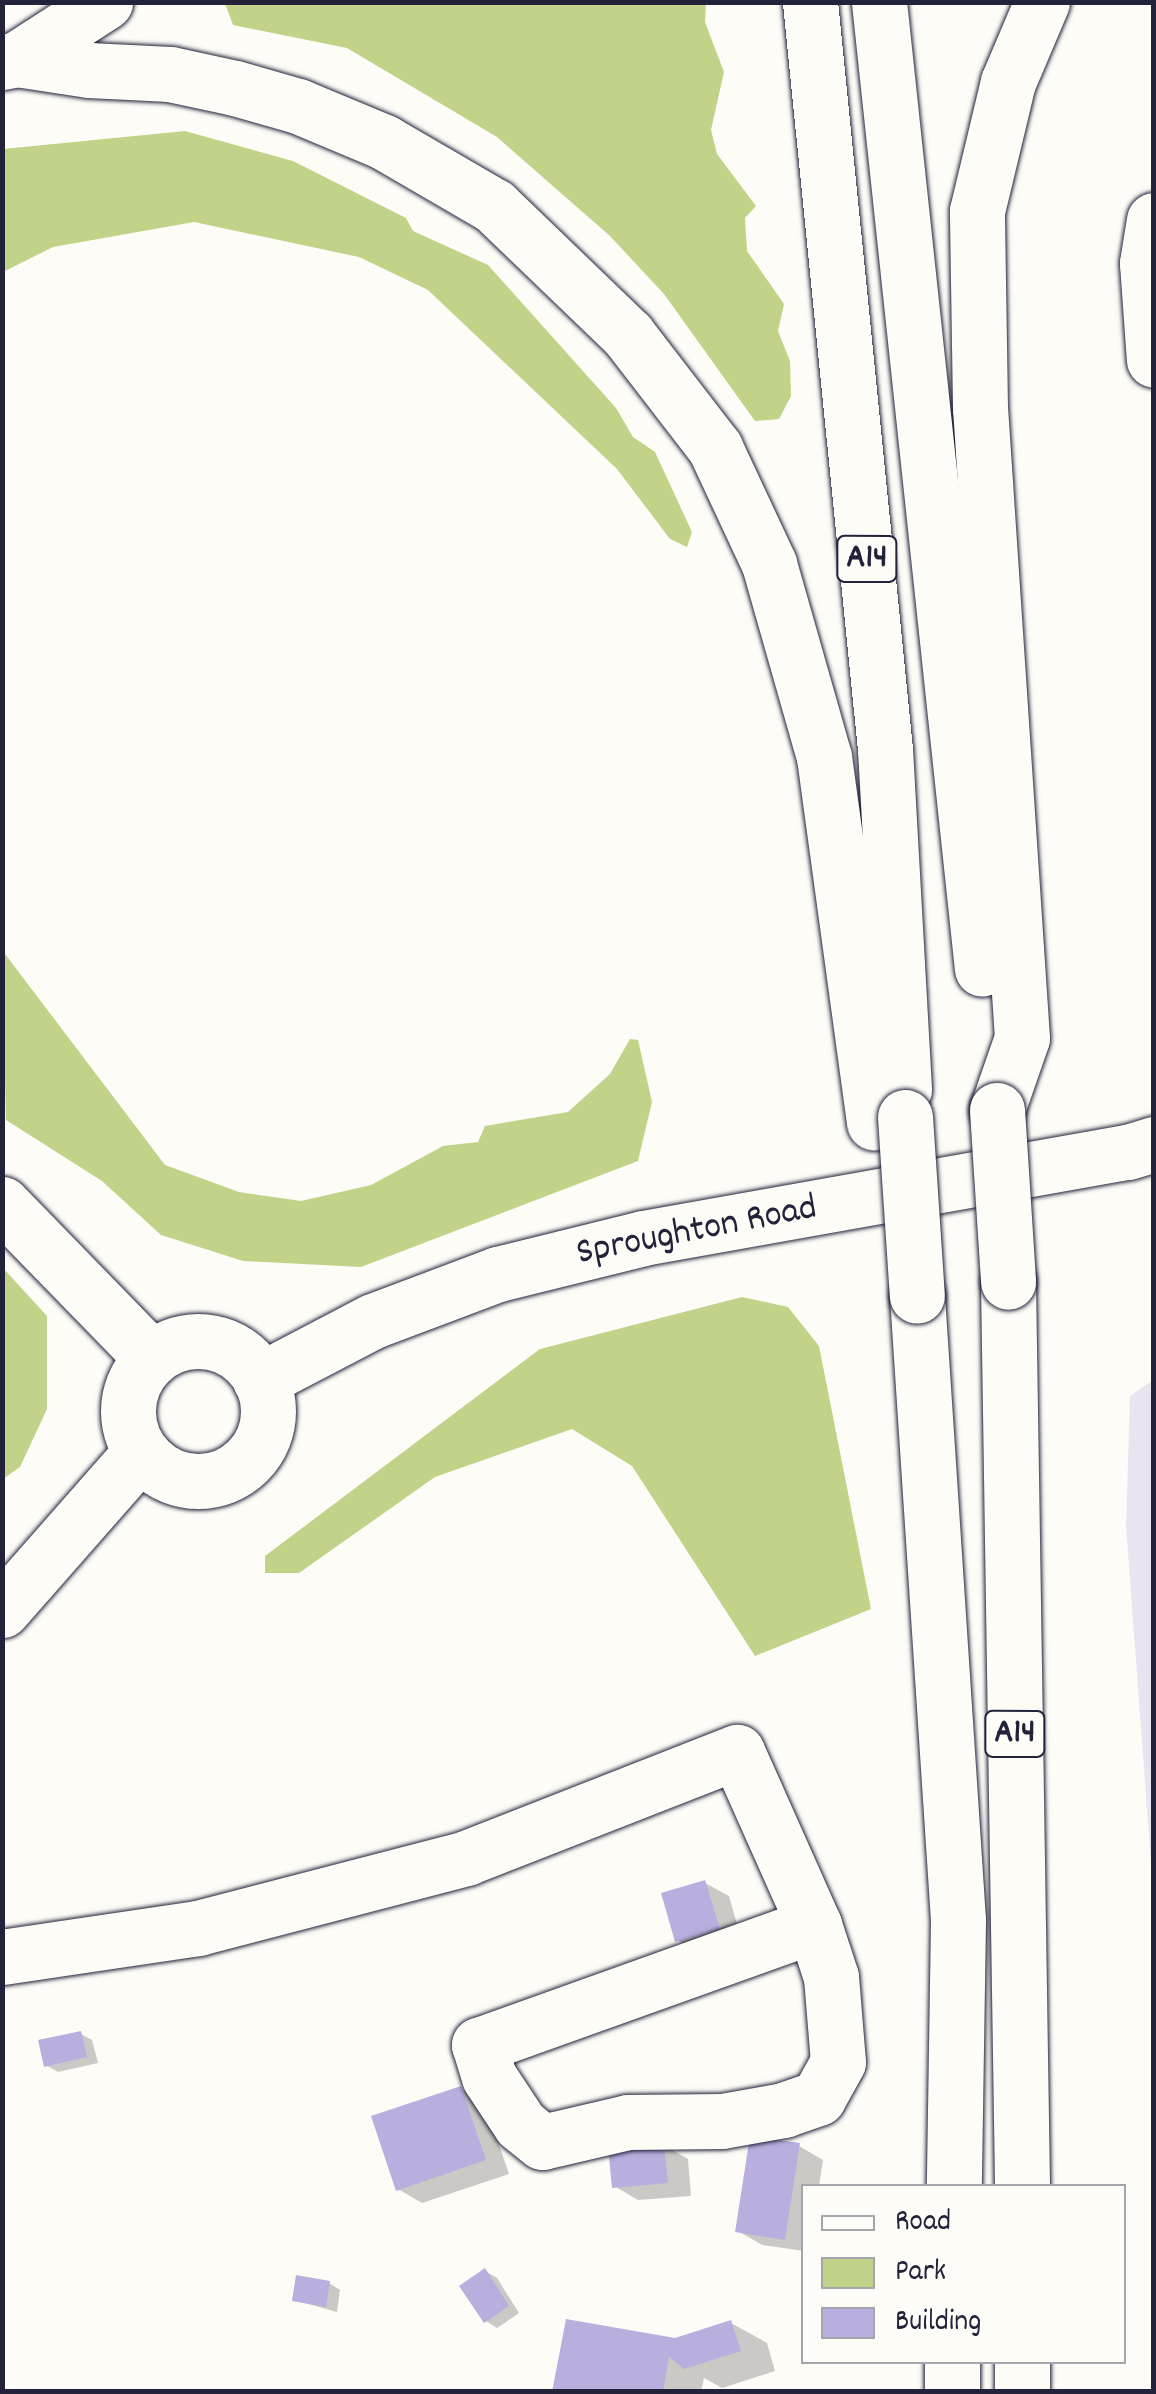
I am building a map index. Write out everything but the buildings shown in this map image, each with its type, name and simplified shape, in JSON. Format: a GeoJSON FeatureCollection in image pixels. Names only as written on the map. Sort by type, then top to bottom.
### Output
{"type":"FeatureCollection","features":[{"type":"Feature","properties":{"kind":"main road"},"geometry":{"type":"LineString","coordinates":[[10,60],[105,2]]}},
{"type":"Feature","properties":{"kind":"main road","name":"A14"},"geometry":{"type":"LineString","coordinates":[[810,2],[885,750],[890,1120]]}},
{"type":"Feature","properties":{"kind":"main road","name":"A14"},"geometry":{"type":"LineString","coordinates":[[879,2],[997,1110],[1008,1282],[1022,2184]]}},
{"type":"Feature","properties":{"kind":"main road"},"geometry":{"type":"LineString","coordinates":[[997,1110],[1022,1038],[980,408],[977,211],[1008,82],[1042,2]]}},
{"type":"Feature","properties":{"kind":"main road"},"geometry":{"type":"LineString","coordinates":[[10,60],[89,70],[170,74],[298,106],[384,142],[494,206],[628,334],[715,448],[769,564],[824,757],[890,1120],[958,1920],[954,2184]]}},
{"type":"Feature","properties":{"kind":"main road"},"geometry":{"type":"LineString","coordinates":[[1154,220],[1148,263],[1154,360]]}},
{"type":"Feature","properties":{"kind":"main road","name":"Sproughton Road"},"geometry":{"type":"LineString","coordinates":[[260,1380],[373,1321],[498,1274],[643,1238],[1128,1152],[1154,1144]]}},
{"type":"Feature","properties":{"kind":"main road"},"geometry":{"type":"LineString","coordinates":[[2,1204],[152,1358]]}},
{"type":"Feature","properties":{"kind":"main road"},"geometry":{"type":"LineString","coordinates":[[206,1341],[242,1356],[260,1380],[268,1409],[265,1431],[239,1467],[219,1477],[198,1481],[166,1472],[141,1452],[128,1413],[130,1392],[152,1358],[168,1347],[206,1341]]}},
{"type":"Feature","properties":{"kind":"main road"},"geometry":{"type":"LineString","coordinates":[[2,1610],[141,1452]]}},
{"type":"Feature","properties":{"kind":"main road"},"geometry":{"type":"LineString","coordinates":[[2,1957],[198,1928],[466,1858],[737,1752],[814,1925],[831,1977],[838,2062],[818,2098],[784,2110],[722,2121],[628,2122],[542,2142],[520,2124],[489,2077],[479,2045],[814,1925]]}},
{"type":"Feature","properties":{"kind":"main road"},"geometry":{"type":"LineString","coordinates":[[952,2364],[952,2392]]}},
{"type":"Feature","properties":{"kind":"main road"},"geometry":{"type":"LineString","coordinates":[[1022,2364],[1022,2392]]}},
{"type":"Feature","properties":{"kind":"shaded area"},"geometry":{"type":"Polygon","coordinates":[[[1153,1380],[1153,1890],[1126,1526],[1130,1396],[1153,1380]]]}},
{"type":"Feature","properties":{"kind":"green space"},"geometry":{"type":"Polygon","coordinates":[[[225,3],[706,3],[705,22],[724,72],[711,130],[717,154],[756,206],[745,218],[747,251],[784,304],[778,331],[790,361],[791,396],[779,419],[755,421],[664,294],[610,236],[497,137],[347,48],[233,25],[225,3]]]}},
{"type":"Feature","properties":{"kind":"green space"},"geometry":{"type":"Polygon","coordinates":[[[185,131],[293,161],[406,218],[413,231],[488,265],[616,408],[633,437],[655,452],[692,532],[687,547],[670,539],[617,469],[428,290],[359,257],[194,222],[53,247],[3,272],[3,149],[185,131]]]}},
{"type":"Feature","properties":{"kind":"green space"},"geometry":{"type":"Polygon","coordinates":[[[2,950],[165,1165],[239,1192],[301,1201],[371,1185],[443,1146],[478,1142],[485,1126],[568,1112],[610,1074],[630,1039],[638,1040],[652,1102],[638,1161],[361,1267],[243,1261],[161,1235],[102,1181],[6,1120],[2,950]]]}},
{"type":"Feature","properties":{"kind":"green space"},"geometry":{"type":"Polygon","coordinates":[[[3,1268],[47,1316],[47,1409],[20,1467],[3,1479],[3,1268]]]}},
{"type":"Feature","properties":{"kind":"green space"},"geometry":{"type":"Polygon","coordinates":[[[742,1297],[788,1307],[819,1346],[871,1609],[755,1656],[632,1466],[572,1429],[435,1477],[299,1573],[265,1573],[265,1556],[540,1349],[742,1297]]]}}]}
